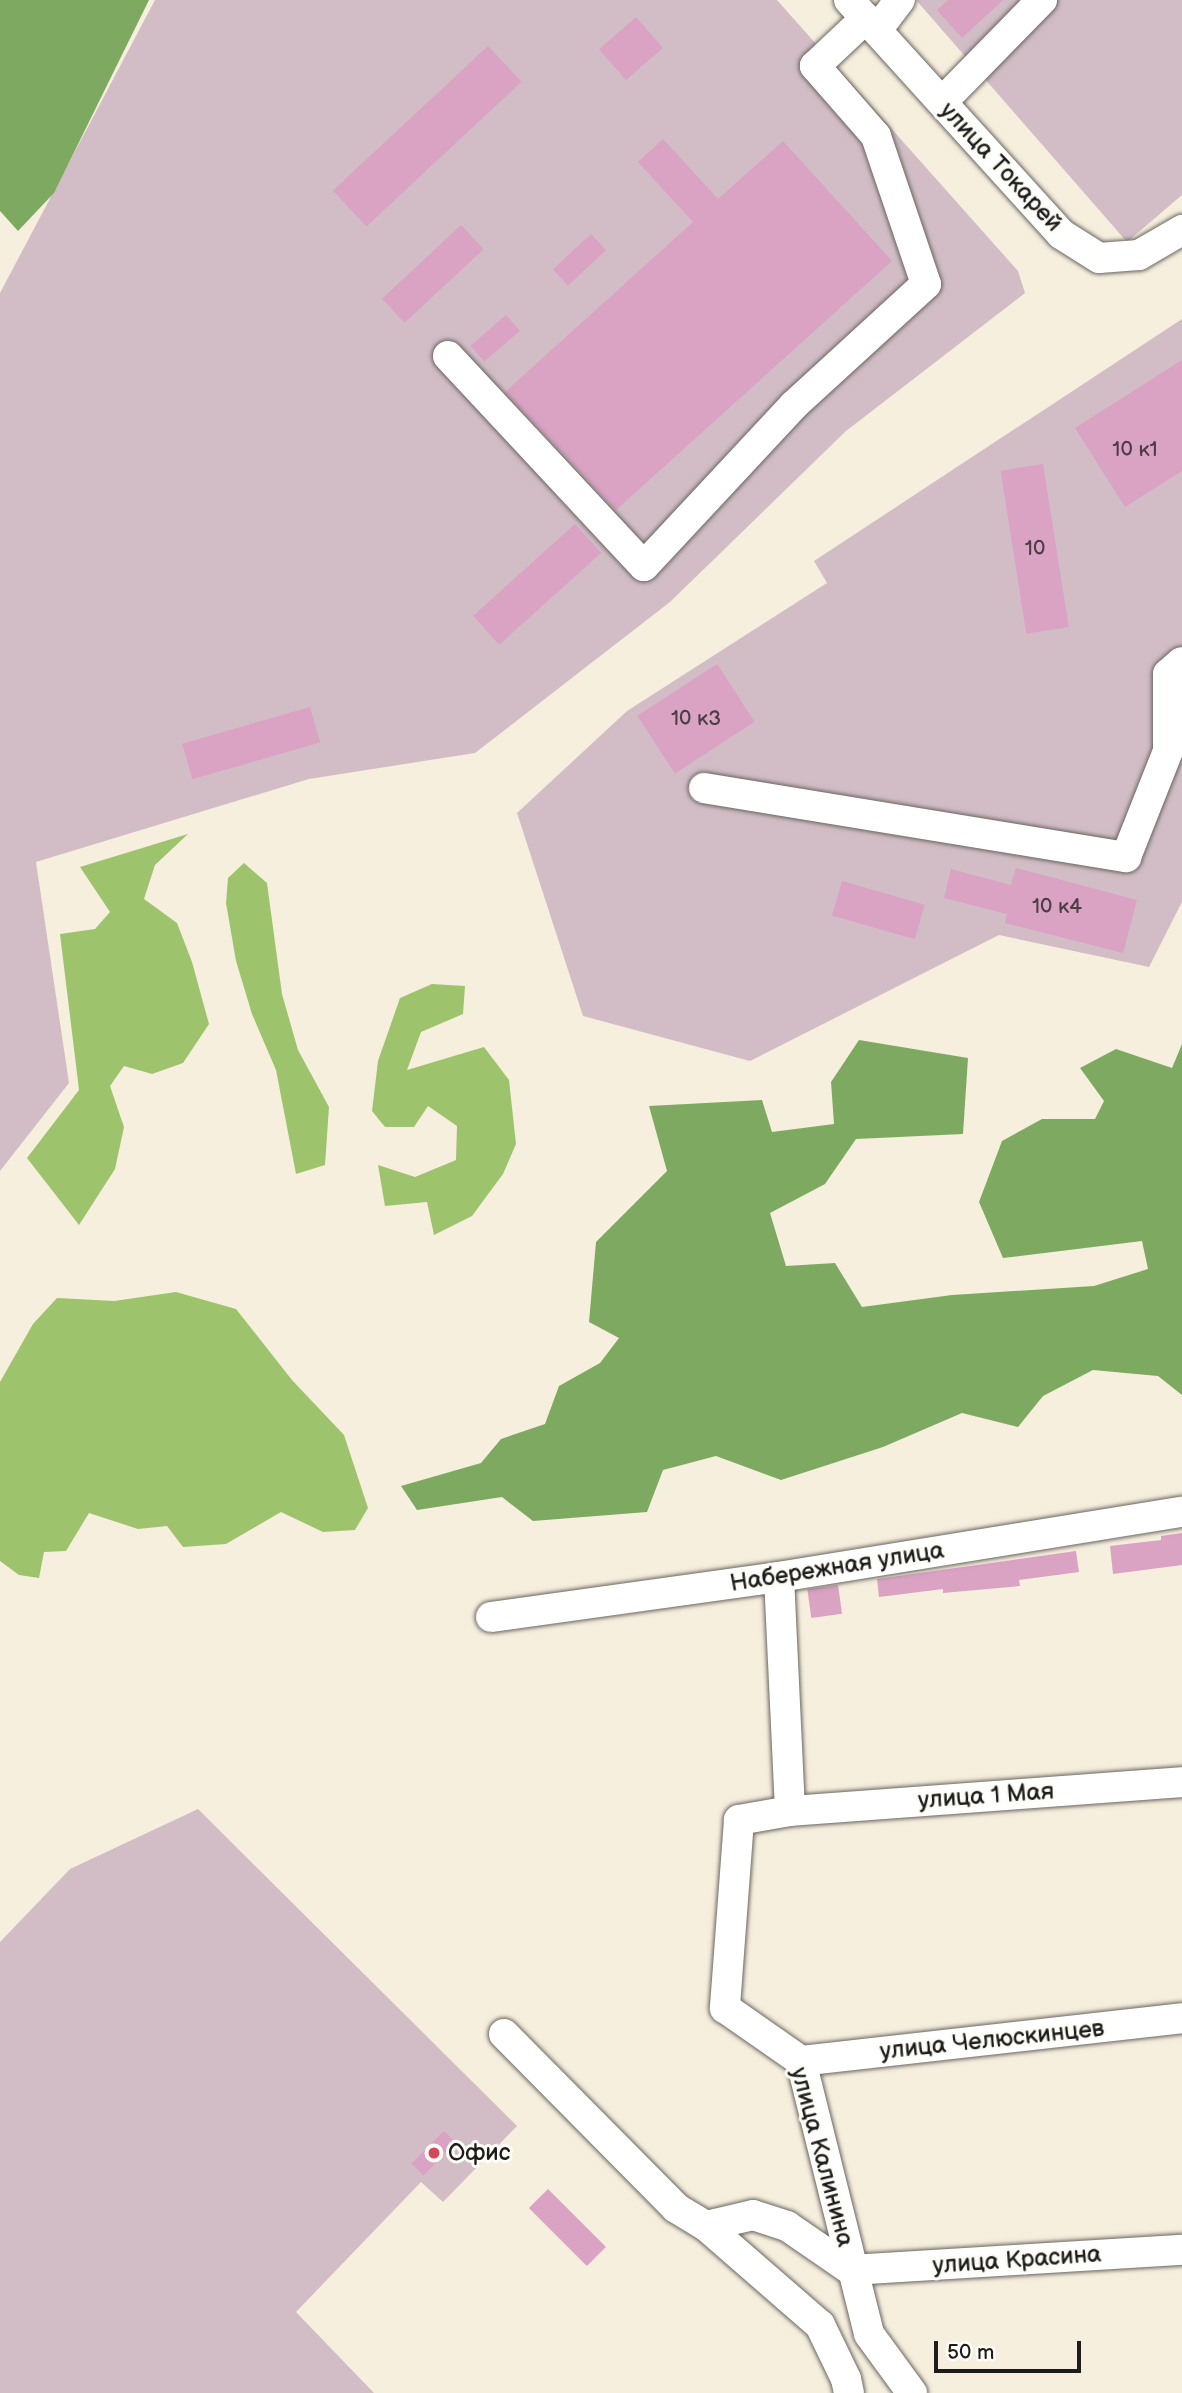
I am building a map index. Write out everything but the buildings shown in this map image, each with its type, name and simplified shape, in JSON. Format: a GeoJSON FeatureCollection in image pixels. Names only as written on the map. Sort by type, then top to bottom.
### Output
{"type":"FeatureCollection","features":[{"type":"Feature","properties":{"kind":"street"},"geometry":{"type":"LineString","coordinates":[[448,356],[644,566],[794,405],[926,284],[876,136],[815,66],[864,16],[900,0]]}},
{"type":"Feature","properties":{"kind":"street"},"geometry":{"type":"LineString","coordinates":[[942,102],[1042,0]]}},
{"type":"Feature","properties":{"kind":"street","name":"улица Токарей"},"geometry":{"type":"LineString","coordinates":[[864,16],[1061,234],[1099,258],[1139,255],[1182,230]]}},
{"type":"Feature","properties":{"kind":"street"},"geometry":{"type":"LineString","coordinates":[[704,788],[1126,857],[1168,751],[1168,674],[1182,662]]}},
{"type":"Feature","properties":{"kind":"street","name":"Набережная улица"},"geometry":{"type":"LineString","coordinates":[[491,1617],[779,1577],[1182,1512]]}},
{"type":"Feature","properties":{"kind":"street"},"geometry":{"type":"LineString","coordinates":[[779,1577],[790,1811]]}},
{"type":"Feature","properties":{"kind":"street","name":"улица 1 Мая"},"geometry":{"type":"LineString","coordinates":[[790,1811],[1182,1782]]}},
{"type":"Feature","properties":{"kind":"street","name":"улица Калинина"},"geometry":{"type":"LineString","coordinates":[[790,1811],[739,1820],[724,2007],[801,2061],[869,2334],[912,2393]]}},
{"type":"Feature","properties":{"kind":"street","name":"улица Челюскинцев"},"geometry":{"type":"LineString","coordinates":[[801,2061],[1182,2018]]}},
{"type":"Feature","properties":{"kind":"street"},"geometry":{"type":"LineString","coordinates":[[504,2034],[676,2208],[706,2226],[820,2325],[844,2388]]}},
{"type":"Feature","properties":{"kind":"street","name":"улица Калинина"},"geometry":{"type":"LineString","coordinates":[[706,2226],[753,2215],[787,2226],[852,2270]]}},
{"type":"Feature","properties":{"kind":"street","name":"улица Красина"},"geometry":{"type":"LineString","coordinates":[[852,2270],[1182,2250]]}},
{"type":"Feature","properties":{"kind":"street"},"geometry":{"type":"LineString","coordinates":[[844,2388],[869,2334]]}},
{"type":"Feature","properties":{"kind":"shaded area"},"geometry":{"type":"Polygon","coordinates":[[[155,0],[777,0],[1018,271],[1025,293],[846,431],[670,602],[475,753],[309,779],[36,862],[69,1083],[0,1171],[0,293],[155,0]]]}},
{"type":"Feature","properties":{"kind":"shaded area"},"geometry":{"type":"Polygon","coordinates":[[[916,0],[1182,0],[1182,195],[1127,242],[916,0]]]}},
{"type":"Feature","properties":{"kind":"shaded area"},"geometry":{"type":"Polygon","coordinates":[[[1182,319],[1182,902],[1149,967],[999,935],[750,1061],[583,1016],[517,813],[627,711],[827,583],[814,561],[1182,319]]]}},
{"type":"Feature","properties":{"kind":"shaded area"},"geometry":{"type":"Polygon","coordinates":[[[198,1809],[517,2126],[443,2202],[421,2182],[296,2312],[374,2393],[0,2393],[0,1942],[70,1869],[198,1809]]]}},
{"type":"Feature","properties":{"kind":"green space"},"geometry":{"type":"Polygon","coordinates":[[[0,0],[149,0],[54,193],[18,231],[0,211],[0,0]]]}},
{"type":"Feature","properties":{"kind":"green space"},"geometry":{"type":"Polygon","coordinates":[[[188,834],[155,865],[144,899],[177,923],[192,962],[209,1024],[183,1063],[152,1074],[124,1066],[110,1086],[124,1127],[115,1169],[79,1225],[27,1158],[79,1090],[60,934],[95,929],[110,912],[80,867],[188,834]]]}},
{"type":"Feature","properties":{"kind":"green space"},"geometry":{"type":"Polygon","coordinates":[[[244,863],[267,883],[282,994],[298,1050],[329,1107],[325,1165],[296,1174],[276,1070],[252,1014],[236,961],[226,903],[228,878],[244,863]]]}},
{"type":"Feature","properties":{"kind":"green space"},"geometry":{"type":"Polygon","coordinates":[[[432,984],[465,986],[463,1014],[421,1032],[407,1070],[484,1047],[509,1080],[516,1144],[503,1174],[472,1216],[434,1235],[427,1202],[385,1206],[378,1165],[415,1177],[456,1160],[457,1126],[428,1106],[414,1127],[385,1127],[372,1111],[378,1061],[400,998],[432,984]]]}},
{"type":"Feature","properties":{"kind":"green space"},"geometry":{"type":"Polygon","coordinates":[[[859,1040],[968,1058],[963,1134],[856,1139],[825,1184],[770,1213],[786,1266],[835,1263],[862,1307],[952,1295],[1094,1286],[1148,1269],[1142,1241],[1003,1258],[979,1202],[1002,1141],[1042,1119],[1095,1119],[1104,1101],[1080,1068],[1116,1049],[1172,1068],[1182,1044],[1182,1395],[1158,1376],[1093,1370],[1043,1396],[1018,1427],[962,1413],[883,1447],[781,1480],[716,1456],[663,1470],[647,1512],[533,1521],[502,1497],[417,1510],[401,1486],[481,1463],[501,1439],[545,1424],[559,1386],[600,1363],[619,1338],[589,1322],[596,1242],[667,1171],[649,1106],[762,1100],[772,1132],[834,1124],[831,1082],[859,1040]]]}},
{"type":"Feature","properties":{"kind":"green space"},"geometry":{"type":"Polygon","coordinates":[[[176,1292],[236,1309],[292,1380],[344,1435],[368,1508],[355,1530],[323,1532],[281,1512],[226,1544],[183,1547],[167,1526],[138,1529],[89,1513],[66,1551],[44,1552],[39,1578],[19,1575],[0,1561],[0,1382],[33,1324],[57,1298],[114,1301],[176,1292]]]}},
{"type":"Feature","properties":{"kind":"place","name":"Офис"},"geometry":{"type":"Point","coordinates":[434,2153]}}]}
